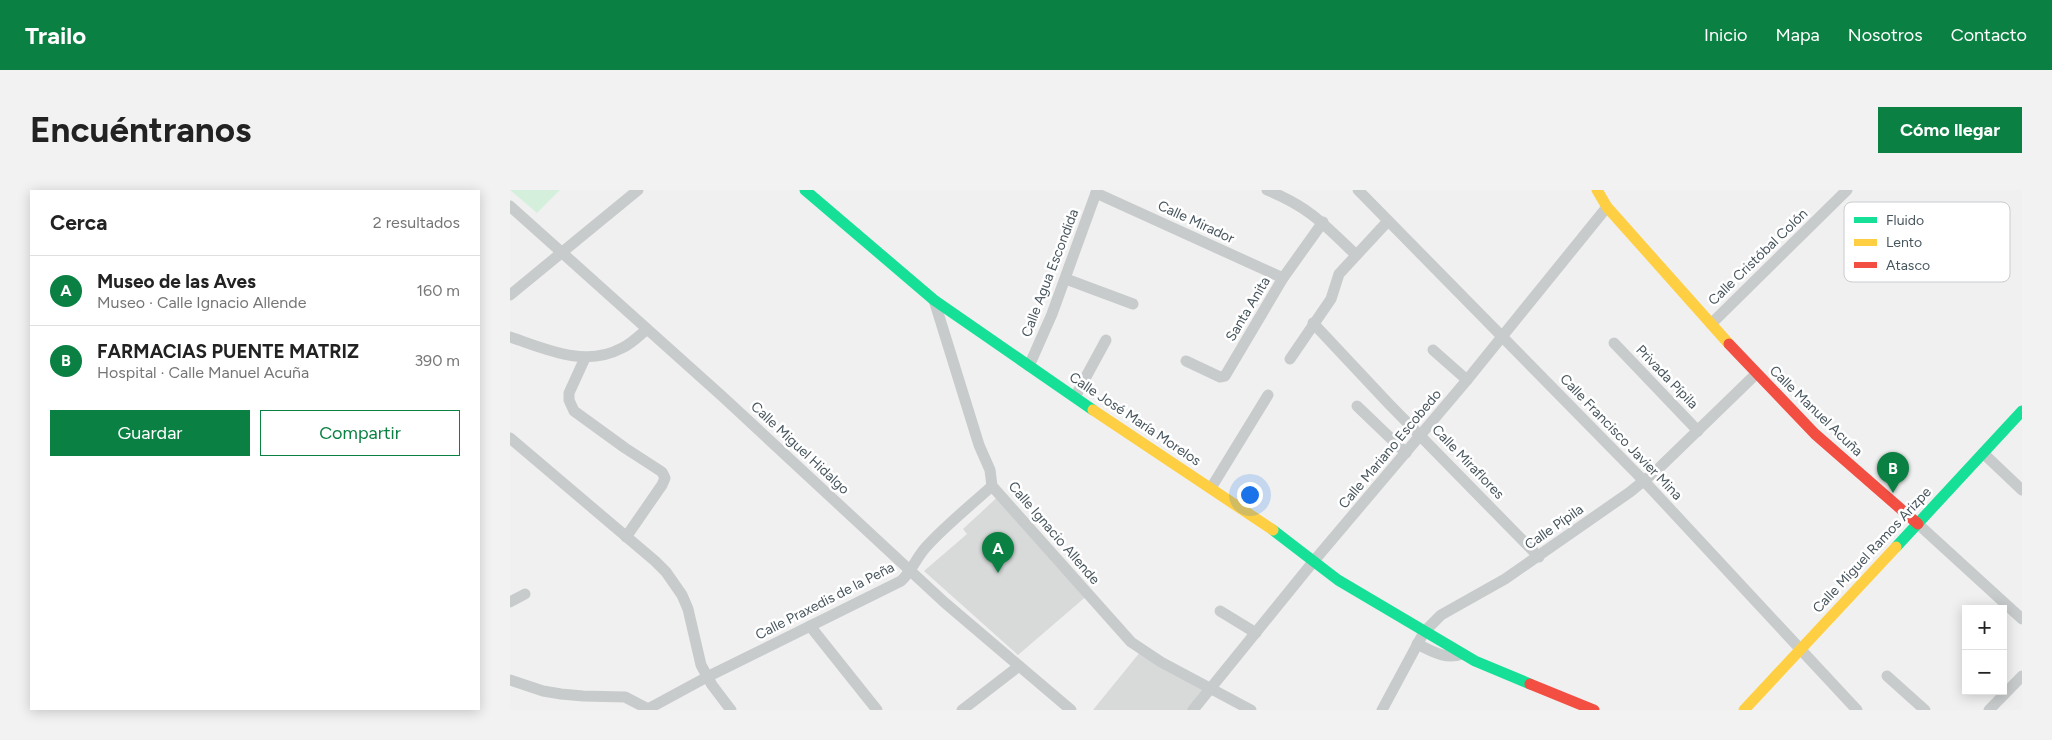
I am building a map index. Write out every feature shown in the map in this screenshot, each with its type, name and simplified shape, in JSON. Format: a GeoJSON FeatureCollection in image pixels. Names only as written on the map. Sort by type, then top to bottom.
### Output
{"type":"FeatureCollection","features":[{"type":"Feature","properties":{"kind":"street"},"geometry":{"type":"LineString","coordinates":[[510,295],[562,250],[638,190]]}},
{"type":"Feature","properties":{"kind":"street","name":"Calle José María Morelos"},"geometry":{"type":"LineString","coordinates":[[805,190],[934,300],[1263,524],[1338,580],[1490,669],[1594,710]]}},
{"type":"Feature","properties":{"kind":"street"},"geometry":{"type":"LineString","coordinates":[[1267,190],[1294,202],[1323,222],[1356,255]]}},
{"type":"Feature","properties":{"kind":"street","name":"Calle Francisco Javier Mina"},"geometry":{"type":"LineString","coordinates":[[1358,190],[1644,481],[1857,710]]}},
{"type":"Feature","properties":{"kind":"street","name":"Calle Manuel Acuña"},"geometry":{"type":"LineString","coordinates":[[1597,190],[1607,207],[1711,324],[1756,374],[1815,434],[1918,524],[2022,619]]}},
{"type":"Feature","properties":{"kind":"street","name":"Calle Cristóbal Colón"},"geometry":{"type":"LineString","coordinates":[[1711,324],[1847,190]]}},
{"type":"Feature","properties":{"kind":"street","name":"Calle Mirador"},"geometry":{"type":"LineString","coordinates":[[1096,191],[1283,278]]}},
{"type":"Feature","properties":{"kind":"street","name":"Calle Agua Escondida"},"geometry":{"type":"LineString","coordinates":[[1029,366],[1066,279],[1096,191]]}},
{"type":"Feature","properties":{"kind":"street","name":"Calle Miguel Hidalgo"},"geometry":{"type":"LineString","coordinates":[[510,206],[562,250],[910,571],[978,632],[1071,710]]}},
{"type":"Feature","properties":{"kind":"street","name":"Calle Mariano Escobedo"},"geometry":{"type":"LineString","coordinates":[[1193,710],[1313,562],[1503,337],[1607,207]]}},
{"type":"Feature","properties":{"kind":"street"},"geometry":{"type":"LineString","coordinates":[[1290,359],[1331,299],[1339,274],[1388,221]]}},
{"type":"Feature","properties":{"kind":"street","name":"Santa Anita"},"geometry":{"type":"LineString","coordinates":[[1186,361],[1222,378],[1225,376],[1283,278],[1323,222]]}},
{"type":"Feature","properties":{"kind":"street"},"geometry":{"type":"LineString","coordinates":[[1066,279],[1133,304]]}},
{"type":"Feature","properties":{"kind":"street","name":"Calle Ignacio Allende"},"geometry":{"type":"LineString","coordinates":[[934,300],[979,445],[990,470],[992,486],[1131,642],[1150,655],[1251,710]]}},
{"type":"Feature","properties":{"kind":"street","name":"Calle Miraflores"},"geometry":{"type":"LineString","coordinates":[[1314,323],[1539,557]]}},
{"type":"Feature","properties":{"kind":"street"},"geometry":{"type":"LineString","coordinates":[[510,337],[549,350],[585,358],[608,354],[623,348],[647,329]]}},
{"type":"Feature","properties":{"kind":"street"},"geometry":{"type":"LineString","coordinates":[[1075,397],[1106,340]]}},
{"type":"Feature","properties":{"kind":"street","name":"Privada Pípila"},"geometry":{"type":"LineString","coordinates":[[1614,343],[1698,431]]}},
{"type":"Feature","properties":{"kind":"street"},"geometry":{"type":"LineString","coordinates":[[1434,350],[1467,380]]}},
{"type":"Feature","properties":{"kind":"street"},"geometry":{"type":"LineString","coordinates":[[585,358],[569,393],[569,400],[574,411],[662,472],[665,478],[626,537]]}},
{"type":"Feature","properties":{"kind":"street","name":"Calle Pípila"},"geometry":{"type":"LineString","coordinates":[[1382,710],[1424,632],[1441,615],[1505,579],[1539,557],[1644,481],[1756,374]]}},
{"type":"Feature","properties":{"kind":"street"},"geometry":{"type":"LineString","coordinates":[[1211,488],[1268,395]]}},
{"type":"Feature","properties":{"kind":"street"},"geometry":{"type":"LineString","coordinates":[[1358,406],[1406,453]]}},
{"type":"Feature","properties":{"kind":"street","name":"Calle Miguel Ramos Arizpe"},"geometry":{"type":"LineString","coordinates":[[1744,710],[2022,411]]}},
{"type":"Feature","properties":{"kind":"street"},"geometry":{"type":"LineString","coordinates":[[510,438],[666,572],[682,595],[688,609],[701,665],[707,677],[731,710]]}},
{"type":"Feature","properties":{"kind":"street"},"geometry":{"type":"LineString","coordinates":[[1983,453],[2022,490]]}},
{"type":"Feature","properties":{"kind":"street","name":"Calle Praxedis de la Peña"},"geometry":{"type":"LineString","coordinates":[[647,710],[707,677],[896,585],[910,571],[928,544],[992,486]]}},
{"type":"Feature","properties":{"kind":"street"},"geometry":{"type":"LineString","coordinates":[[510,602],[525,594]]}},
{"type":"Feature","properties":{"kind":"street"},"geometry":{"type":"LineString","coordinates":[[1220,611],[1256,633]]}},
{"type":"Feature","properties":{"kind":"street"},"geometry":{"type":"LineString","coordinates":[[810,626],[878,710]]}},
{"type":"Feature","properties":{"kind":"street","name":"Calle José María Morelos"},"geometry":{"type":"LineString","coordinates":[[1417,644],[1438,654],[1453,657],[1462,654]]}},
{"type":"Feature","properties":{"kind":"street"},"geometry":{"type":"LineString","coordinates":[[962,710],[1019,666]]}},
{"type":"Feature","properties":{"kind":"street"},"geometry":{"type":"LineString","coordinates":[[1886,676],[1925,710]]}},
{"type":"Feature","properties":{"kind":"street"},"geometry":{"type":"LineString","coordinates":[[1989,710],[2022,676]]}},
{"type":"Feature","properties":{"kind":"street"},"geometry":{"type":"LineString","coordinates":[[510,680],[543,691],[561,694],[626,697],[647,710]]}},
{"type":"Feature","properties":{"kind":"green space"},"geometry":{"type":"Polygon","coordinates":[[[510,190],[560,190],[537,213],[510,190]]]}},
{"type":"Feature","properties":{"kind":"building"},"geometry":{"type":"Polygon","coordinates":[[[1003,492],[1089,594],[1018,655],[924,571],[967,534],[963,529],[1003,492]]]}},
{"type":"Feature","properties":{"kind":"building"},"geometry":{"type":"Polygon","coordinates":[[[1141,651],[1208,684],[1188,710],[1093,710],[1141,651]]]}},
{"type":"Feature","properties":{"kind":"traffic: fast"},"geometry":{"type":"LineString","coordinates":[[805,190],[934,300],[1093,410]]}},
{"type":"Feature","properties":{"kind":"traffic: fast"},"geometry":{"type":"LineString","coordinates":[[1896,547],[2022,411]]}},
{"type":"Feature","properties":{"kind":"traffic: fast"},"geometry":{"type":"LineString","coordinates":[[1273,530],[1338,580],[1475,661],[1530,684]]}},
{"type":"Feature","properties":{"kind":"traffic: slow"},"geometry":{"type":"LineString","coordinates":[[1597,190],[1607,207],[1729,344]]}},
{"type":"Feature","properties":{"kind":"traffic: slow"},"geometry":{"type":"LineString","coordinates":[[1093,410],[1273,530]]}},
{"type":"Feature","properties":{"kind":"traffic: slow"},"geometry":{"type":"LineString","coordinates":[[1744,710],[1896,547]]}},
{"type":"Feature","properties":{"kind":"traffic: jam"},"geometry":{"type":"LineString","coordinates":[[1729,344],[1815,434],[1918,524]]}},
{"type":"Feature","properties":{"kind":"traffic: jam"},"geometry":{"type":"LineString","coordinates":[[1530,684],[1594,710]]}},
{"type":"Feature","properties":{"kind":"place","name":"FARMACIAS PUENTE MATRIZ"},"geometry":{"type":"Point","coordinates":[1893,493]}},
{"type":"Feature","properties":{"kind":"place","name":"Museo de las Aves"},"geometry":{"type":"Point","coordinates":[998,573]}}]}
